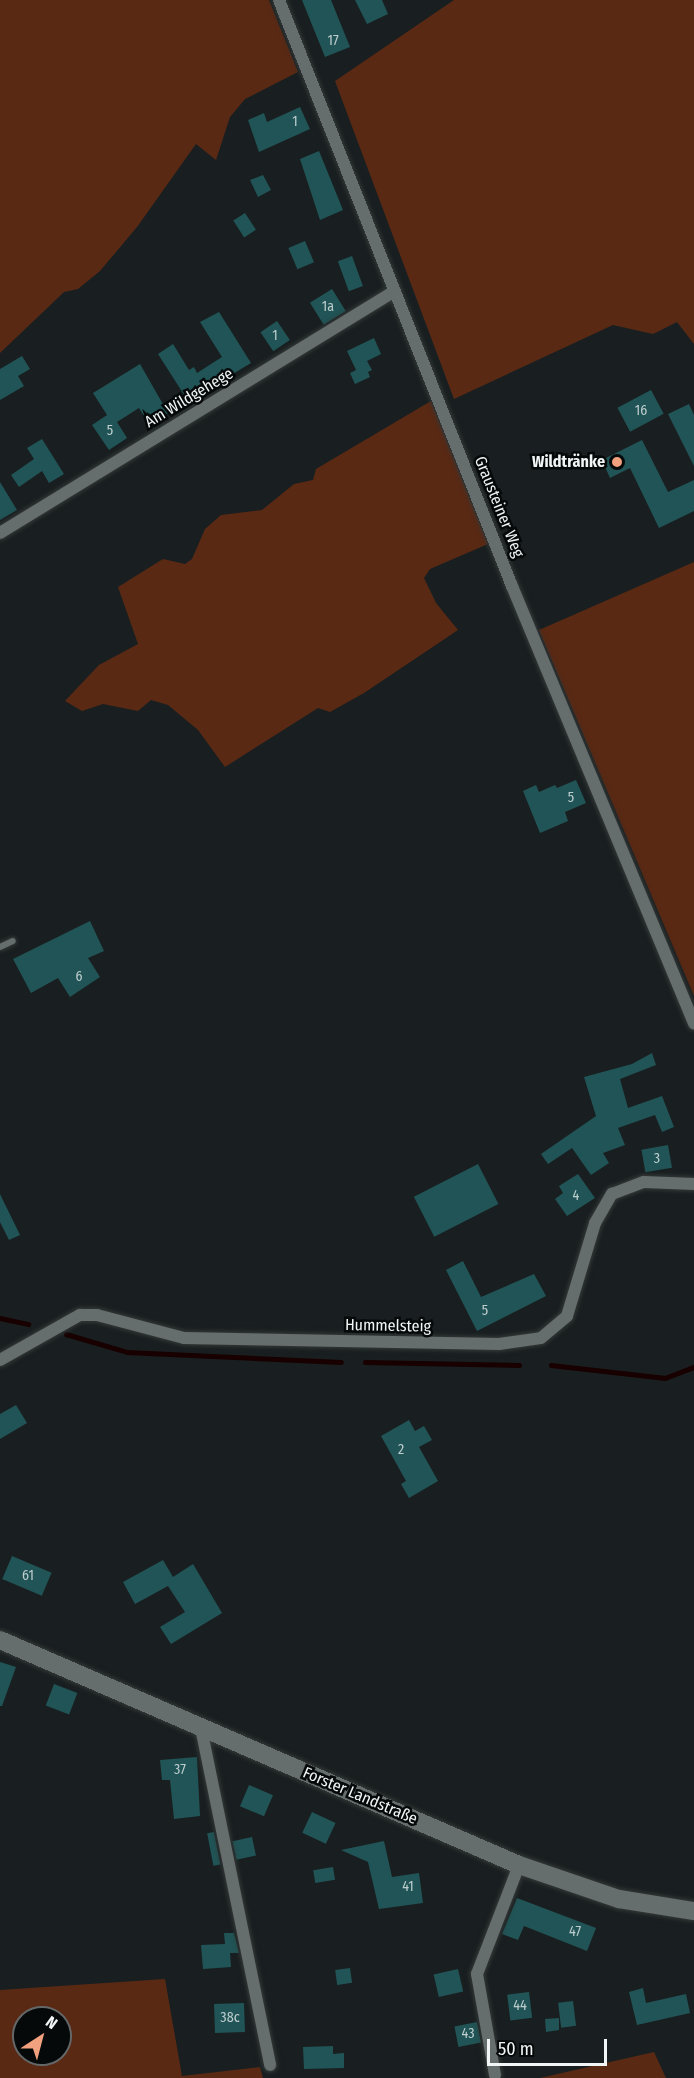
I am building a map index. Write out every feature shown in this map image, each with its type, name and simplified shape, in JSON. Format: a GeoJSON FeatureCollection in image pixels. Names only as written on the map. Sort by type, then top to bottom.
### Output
{"type":"FeatureCollection","features":[{"type":"Feature","properties":{"kind":"main road","name":"Forster Landstraße"},"geometry":{"type":"LineString","coordinates":[[0,1640],[519,1864],[619,1899],[694,1911]]}},
{"type":"Feature","properties":{"kind":"street","name":"Grausteiner Weg"},"geometry":{"type":"LineString","coordinates":[[279,0],[520,607],[694,1024]]}},
{"type":"Feature","properties":{"kind":"street","name":"Am Wildgehege"},"geometry":{"type":"LineString","coordinates":[[0,533],[395,291]]}},
{"type":"Feature","properties":{"kind":"street","name":"Hummelsteig"},"geometry":{"type":"LineString","coordinates":[[0,1360],[80,1315],[97,1315],[184,1338],[500,1344],[541,1338],[567,1316],[595,1223],[612,1194],[644,1182],[694,1184]]}},
{"type":"Feature","properties":{"kind":"street"},"geometry":{"type":"LineString","coordinates":[[201,1728],[270,2065]]}},
{"type":"Feature","properties":{"kind":"street"},"geometry":{"type":"LineString","coordinates":[[495,2074],[477,1974],[519,1864]]}},
{"type":"Feature","properties":{"kind":"lane"},"geometry":{"type":"LineString","coordinates":[[0,947],[13,941]]}},
{"type":"Feature","properties":{"kind":"shaded area"},"geometry":{"type":"Polygon","coordinates":[[[0,0],[269,0],[298,72],[245,99],[230,117],[216,160],[196,144],[137,227],[100,271],[78,289],[64,292],[0,353],[0,0]]]}},
{"type":"Feature","properties":{"kind":"shaded area"},"geometry":{"type":"Polygon","coordinates":[[[454,0],[694,0],[694,344],[677,322],[653,334],[613,325],[454,399],[335,81],[454,0]]]}},
{"type":"Feature","properties":{"kind":"shaded area"},"geometry":{"type":"Polygon","coordinates":[[[431,401],[488,544],[430,569],[424,578],[436,603],[458,630],[364,693],[330,712],[318,708],[225,767],[198,730],[168,705],[151,700],[138,711],[103,704],[82,711],[65,701],[99,665],[138,644],[118,587],[163,559],[185,564],[192,559],[205,529],[221,515],[262,510],[294,484],[313,480],[316,469],[431,401]]]}},
{"type":"Feature","properties":{"kind":"shaded area"},"geometry":{"type":"Polygon","coordinates":[[[694,562],[694,996],[539,630],[694,562]]]}},
{"type":"Feature","properties":{"kind":"shaded area"},"geometry":{"type":"Polygon","coordinates":[[[165,1979],[182,2076],[260,2067],[263,2078],[0,2078],[0,1990],[165,1979]]]}},
{"type":"Feature","properties":{"kind":"shaded area"},"geometry":{"type":"Polygon","coordinates":[[[654,2052],[666,2078],[540,2078],[654,2052]]]}},
{"type":"Feature","properties":{"kind":"building"},"geometry":{"type":"Polygon","coordinates":[[[302,0],[331,0],[350,47],[325,57],[302,0]]]}},
{"type":"Feature","properties":{"kind":"building"},"geometry":{"type":"Polygon","coordinates":[[[355,0],[382,0],[388,14],[367,24],[355,0]]]}},
{"type":"Feature","properties":{"kind":"building"},"geometry":{"type":"Polygon","coordinates":[[[300,107],[310,129],[259,152],[248,120],[264,113],[267,122],[300,107]]]}},
{"type":"Feature","properties":{"kind":"building"},"geometry":{"type":"Polygon","coordinates":[[[319,151],[343,210],[320,220],[300,159],[319,151]]]}},
{"type":"Feature","properties":{"kind":"building"},"geometry":{"type":"Polygon","coordinates":[[[263,175],[271,190],[258,197],[250,180],[263,175]]]}},
{"type":"Feature","properties":{"kind":"building"},"geometry":{"type":"Polygon","coordinates":[[[245,213],[256,230],[244,237],[233,221],[245,213]]]}},
{"type":"Feature","properties":{"kind":"building"},"geometry":{"type":"Polygon","coordinates":[[[305,241],[314,262],[297,269],[288,248],[305,241]]]}},
{"type":"Feature","properties":{"kind":"building"},"geometry":{"type":"Polygon","coordinates":[[[352,256],[363,286],[349,291],[338,261],[352,256]]]}},
{"type":"Feature","properties":{"kind":"building"},"geometry":{"type":"Polygon","coordinates":[[[332,289],[346,311],[324,325],[310,303],[332,289]]]}},
{"type":"Feature","properties":{"kind":"building"},"geometry":{"type":"Polygon","coordinates":[[[219,312],[251,363],[188,401],[158,354],[173,344],[189,370],[194,367],[197,373],[222,357],[200,322],[219,312]]]}},
{"type":"Feature","properties":{"kind":"building"},"geometry":{"type":"Polygon","coordinates":[[[277,321],[290,340],[273,351],[260,332],[277,321]]]}},
{"type":"Feature","properties":{"kind":"building"},"geometry":{"type":"Polygon","coordinates":[[[374,338],[381,354],[367,361],[372,370],[368,372],[370,377],[355,384],[350,373],[356,370],[347,351],[374,338]]]}},
{"type":"Feature","properties":{"kind":"building"},"geometry":{"type":"Polygon","coordinates":[[[22,356],[30,369],[18,376],[24,386],[0,400],[0,369],[22,356]]]}},
{"type":"Feature","properties":{"kind":"building"},"geometry":{"type":"Polygon","coordinates":[[[140,364],[168,413],[149,424],[139,408],[117,422],[127,438],[109,450],[92,425],[107,415],[93,393],[140,364]]]}},
{"type":"Feature","properties":{"kind":"building"},"geometry":{"type":"Polygon","coordinates":[[[651,390],[664,414],[630,432],[617,408],[651,390]]]}},
{"type":"Feature","properties":{"kind":"building"},"geometry":{"type":"Polygon","coordinates":[[[689,404],[694,415],[694,466],[668,414],[689,404]]]}},
{"type":"Feature","properties":{"kind":"building"},"geometry":{"type":"Polygon","coordinates":[[[42,439],[64,474],[49,483],[42,471],[19,487],[11,475],[34,459],[27,448],[42,439]]]}},
{"type":"Feature","properties":{"kind":"building"},"geometry":{"type":"Polygon","coordinates":[[[642,440],[668,492],[694,480],[694,511],[659,528],[630,468],[610,478],[602,460],[642,440]]]}},
{"type":"Feature","properties":{"kind":"building"},"geometry":{"type":"Polygon","coordinates":[[[0,482],[17,510],[0,520],[0,482]]]}},
{"type":"Feature","properties":{"kind":"building"},"geometry":{"type":"Polygon","coordinates":[[[576,780],[586,803],[565,812],[568,821],[540,833],[523,791],[536,785],[539,792],[576,780]]]}},
{"type":"Feature","properties":{"kind":"building"},"geometry":{"type":"Polygon","coordinates":[[[90,921],[104,951],[88,958],[100,977],[70,997],[58,978],[31,993],[13,959],[90,921]]]}},
{"type":"Feature","properties":{"kind":"building"},"geometry":{"type":"Polygon","coordinates":[[[652,1053],[656,1065],[620,1079],[628,1108],[662,1096],[674,1127],[662,1132],[655,1115],[618,1128],[625,1145],[603,1153],[609,1163],[591,1175],[572,1148],[548,1164],[541,1154],[596,1116],[584,1077],[632,1064],[652,1053]]]}},
{"type":"Feature","properties":{"kind":"building"},"geometry":{"type":"Polygon","coordinates":[[[668,1145],[672,1168],[645,1172],[641,1150],[668,1145]]]}},
{"type":"Feature","properties":{"kind":"building"},"geometry":{"type":"Polygon","coordinates":[[[478,1164],[498,1204],[434,1237],[414,1197],[478,1164]]]}},
{"type":"Feature","properties":{"kind":"building"},"geometry":{"type":"Polygon","coordinates":[[[578,1174],[595,1198],[567,1216],[555,1199],[563,1193],[559,1186],[578,1174]]]}},
{"type":"Feature","properties":{"kind":"building"},"geometry":{"type":"Polygon","coordinates":[[[0,1194],[20,1235],[9,1240],[0,1222],[0,1194]]]}},
{"type":"Feature","properties":{"kind":"building"},"geometry":{"type":"Polygon","coordinates":[[[463,1261],[481,1297],[534,1274],[546,1296],[477,1331],[446,1270],[463,1261]]]}},
{"type":"Feature","properties":{"kind":"building"},"geometry":{"type":"Polygon","coordinates":[[[16,1405],[27,1423],[0,1439],[0,1414],[16,1405]]]}},
{"type":"Feature","properties":{"kind":"building"},"geometry":{"type":"Polygon","coordinates":[[[409,1420],[415,1431],[424,1426],[432,1440],[419,1447],[438,1481],[409,1498],[401,1484],[406,1481],[381,1436],[409,1420]]]}},
{"type":"Feature","properties":{"kind":"building"},"geometry":{"type":"Polygon","coordinates":[[[12,1556],[52,1573],[42,1596],[2,1579],[12,1556]]]}},
{"type":"Feature","properties":{"kind":"building"},"geometry":{"type":"Polygon","coordinates":[[[163,1560],[173,1577],[193,1564],[222,1613],[171,1644],[160,1627],[185,1612],[168,1586],[135,1604],[123,1582],[163,1560]]]}},
{"type":"Feature","properties":{"kind":"building"},"geometry":{"type":"Polygon","coordinates":[[[0,1662],[16,1667],[2,1706],[0,1706],[0,1662]]]}},
{"type":"Feature","properties":{"kind":"building"},"geometry":{"type":"Polygon","coordinates":[[[54,1684],[77,1693],[69,1714],[46,1705],[54,1684]]]}},
{"type":"Feature","properties":{"kind":"building"},"geometry":{"type":"Polygon","coordinates":[[[197,1757],[200,1816],[174,1819],[170,1780],[162,1780],[160,1760],[197,1757]]]}},
{"type":"Feature","properties":{"kind":"building"},"geometry":{"type":"Polygon","coordinates":[[[249,1785],[273,1795],[264,1816],[240,1806],[249,1785]]]}},
{"type":"Feature","properties":{"kind":"building"},"geometry":{"type":"Polygon","coordinates":[[[312,1812],[336,1823],[326,1844],[302,1833],[312,1812]]]}},
{"type":"Feature","properties":{"kind":"building"},"geometry":{"type":"Polygon","coordinates":[[[214,1832],[220,1864],[213,1866],[207,1833],[214,1832]]]}},
{"type":"Feature","properties":{"kind":"building"},"geometry":{"type":"Polygon","coordinates":[[[252,1837],[256,1856],[236,1860],[232,1841],[252,1837]]]}},
{"type":"Feature","properties":{"kind":"building"},"geometry":{"type":"Polygon","coordinates":[[[384,1841],[392,1877],[419,1873],[423,1903],[379,1909],[368,1862],[341,1850],[384,1841]]]}},
{"type":"Feature","properties":{"kind":"building"},"geometry":{"type":"Polygon","coordinates":[[[333,1867],[335,1880],[315,1883],[313,1870],[333,1867]]]}},
{"type":"Feature","properties":{"kind":"building"},"geometry":{"type":"Polygon","coordinates":[[[517,1898],[596,1928],[587,1951],[524,1926],[518,1940],[502,1934],[517,1898]]]}},
{"type":"Feature","properties":{"kind":"building"},"geometry":{"type":"Polygon","coordinates":[[[224,1933],[234,1933],[239,1953],[230,1953],[231,1967],[203,1969],[201,1945],[225,1944],[224,1933]]]}},
{"type":"Feature","properties":{"kind":"building"},"geometry":{"type":"Polygon","coordinates":[[[350,1968],[352,1983],[337,1985],[335,1970],[350,1968]]]}},
{"type":"Feature","properties":{"kind":"building"},"geometry":{"type":"Polygon","coordinates":[[[458,1969],[463,1991],[439,1997],[434,1975],[458,1969]]]}},
{"type":"Feature","properties":{"kind":"building"},"geometry":{"type":"Polygon","coordinates":[[[643,1988],[646,2003],[686,1994],[690,2013],[637,2025],[629,1992],[643,1988]]]}},
{"type":"Feature","properties":{"kind":"building"},"geometry":{"type":"Polygon","coordinates":[[[529,1992],[532,2018],[510,2020],[507,1995],[529,1992]]]}},
{"type":"Feature","properties":{"kind":"building"},"geometry":{"type":"Polygon","coordinates":[[[573,2001],[576,2026],[561,2028],[558,2003],[573,2001]]]}},
{"type":"Feature","properties":{"kind":"building"},"geometry":{"type":"Polygon","coordinates":[[[244,2003],[245,2032],[215,2033],[214,2004],[244,2003]]]}},
{"type":"Feature","properties":{"kind":"building"},"geometry":{"type":"Polygon","coordinates":[[[559,2018],[559,2030],[546,2032],[545,2019],[559,2018]]]}},
{"type":"Feature","properties":{"kind":"building"},"geometry":{"type":"Polygon","coordinates":[[[477,2022],[481,2043],[458,2047],[454,2026],[477,2022]]]}},
{"type":"Feature","properties":{"kind":"building"},"geometry":{"type":"Polygon","coordinates":[[[333,2046],[333,2054],[344,2053],[344,2068],[304,2069],[303,2047],[333,2046]]]}},
{"type":"Feature","properties":{"kind":"waterway"},"geometry":{"type":"LineString","coordinates":[[0,1318],[28,1324]]}},
{"type":"Feature","properties":{"kind":"waterway"},"geometry":{"type":"LineString","coordinates":[[66,1334],[127,1352],[341,1362]]}},
{"type":"Feature","properties":{"kind":"waterway"},"geometry":{"type":"LineString","coordinates":[[365,1362],[519,1365]]}},
{"type":"Feature","properties":{"kind":"waterway"},"geometry":{"type":"LineString","coordinates":[[551,1365],[665,1378],[694,1367]]}},
{"type":"Feature","properties":{"kind":"place","name":"Wildtränke"},"geometry":{"type":"Point","coordinates":[617,462]}}]}
